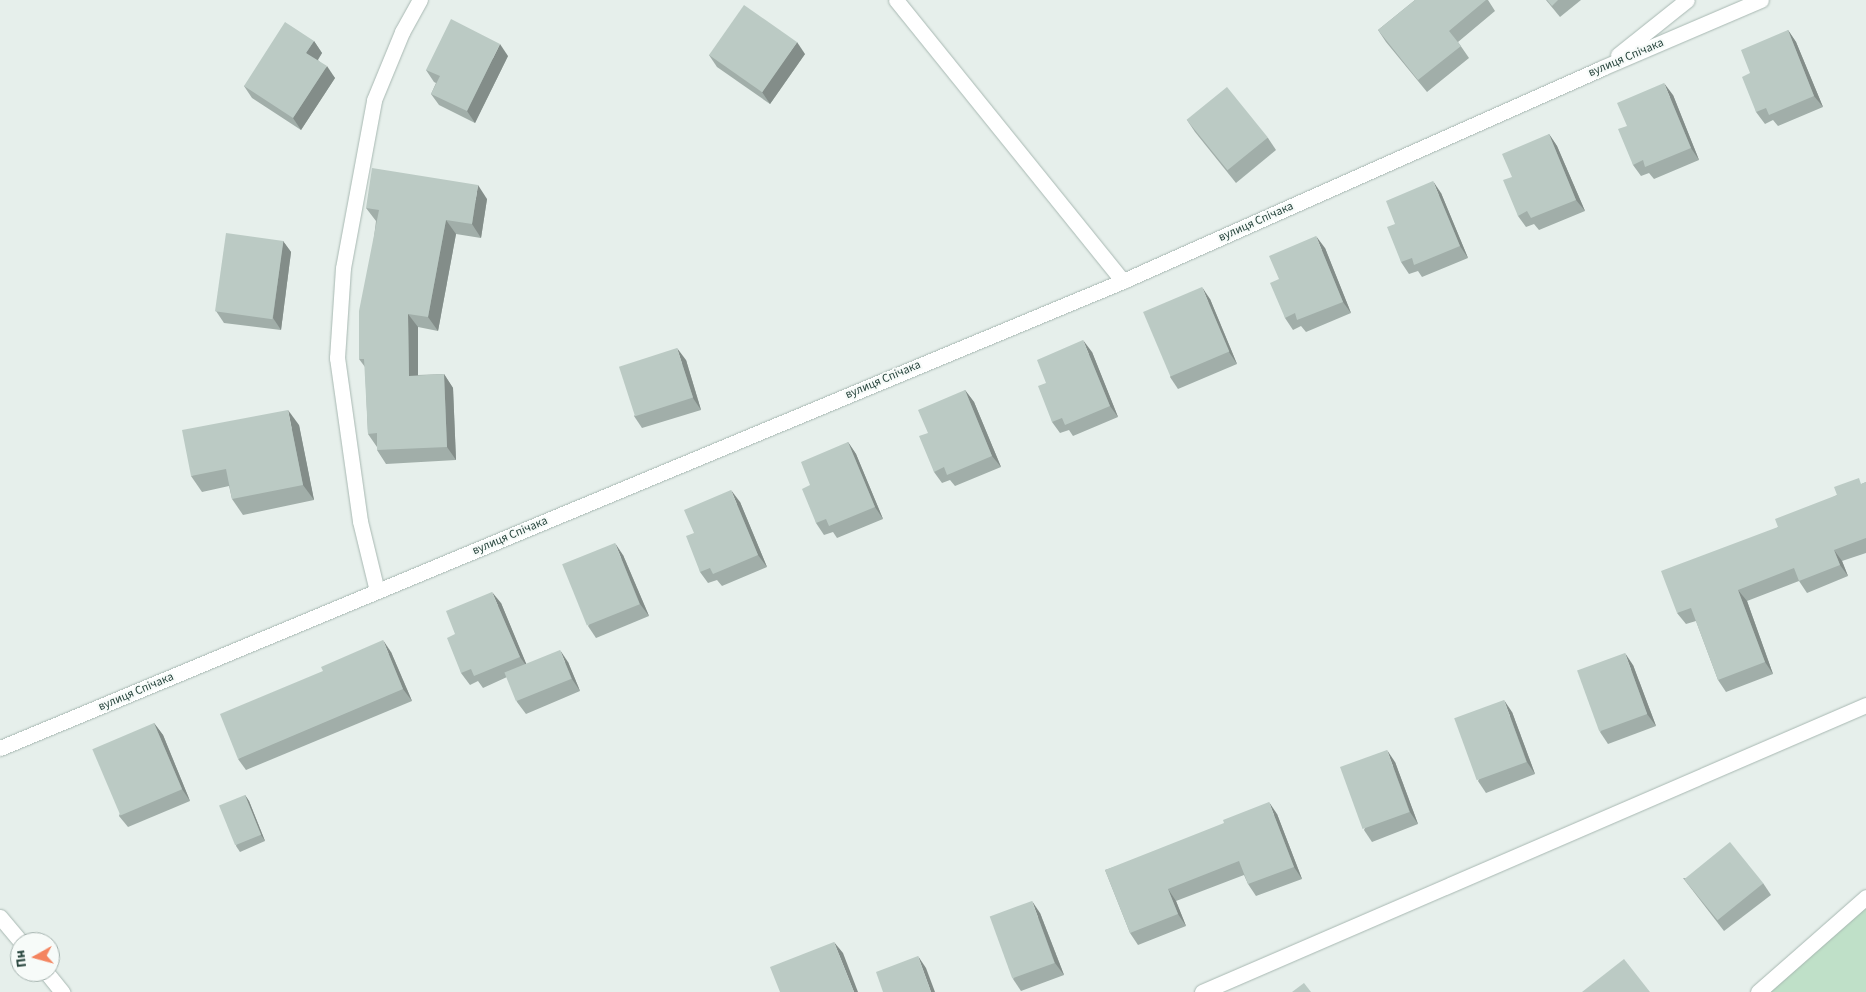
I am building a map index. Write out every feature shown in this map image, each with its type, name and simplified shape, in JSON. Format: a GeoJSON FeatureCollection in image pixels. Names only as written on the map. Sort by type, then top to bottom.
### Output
{"type":"FeatureCollection","features":[{"type":"Feature","properties":{"kind":"street"},"geometry":{"type":"LineString","coordinates":[[377,591],[360,521],[337,358],[343,268],[374,100],[402,32],[420,0]]}},
{"type":"Feature","properties":{"kind":"street"},"geometry":{"type":"LineString","coordinates":[[896,0],[1123,281]]}},
{"type":"Feature","properties":{"kind":"street"},"geometry":{"type":"LineString","coordinates":[[1602,68],[1687,0]]}},
{"type":"Feature","properties":{"kind":"street","name":"вулиця Спічака"},"geometry":{"type":"LineString","coordinates":[[0,748],[1123,281],[1602,68],[1761,0]]}},
{"type":"Feature","properties":{"kind":"street"},"geometry":{"type":"LineString","coordinates":[[1202,992],[1866,705]]}},
{"type":"Feature","properties":{"kind":"street"},"geometry":{"type":"LineString","coordinates":[[1758,992],[1866,898]]}},
{"type":"Feature","properties":{"kind":"street"},"geometry":{"type":"LineString","coordinates":[[0,917],[13,932]]}},
{"type":"Feature","properties":{"kind":"street"},"geometry":{"type":"LineString","coordinates":[[54,982],[62,992]]}},
{"type":"Feature","properties":{"kind":"green space"},"geometry":{"type":"Polygon","coordinates":[[[1866,894],[1866,992],[1754,992],[1866,894]]]}},
{"type":"Feature","properties":{"kind":"building"},"geometry":{"type":"Polygon","coordinates":[[[1415,0],[1486,0],[1449,31],[1461,46],[1418,80],[1378,30],[1415,0]]]}},
{"type":"Feature","properties":{"kind":"building"},"geometry":{"type":"Polygon","coordinates":[[[1547,0],[1558,0],[1552,6],[1547,0]]]}},
{"type":"Feature","properties":{"kind":"building"},"geometry":{"type":"Polygon","coordinates":[[[744,5],[797,42],[762,92],[709,55],[744,5]]]}},
{"type":"Feature","properties":{"kind":"building"},"geometry":{"type":"Polygon","coordinates":[[[451,19],[500,44],[467,111],[431,94],[440,76],[426,70],[451,19]]]}},
{"type":"Feature","properties":{"kind":"building"},"geometry":{"type":"Polygon","coordinates":[[[285,22],[314,41],[306,53],[327,66],[293,118],[244,86],[285,22]]]}},
{"type":"Feature","properties":{"kind":"building"},"geometry":{"type":"Polygon","coordinates":[[[1788,30],[1814,96],[1769,115],[1766,108],[1756,112],[1742,77],[1750,73],[1741,50],[1788,30]]]}},
{"type":"Feature","properties":{"kind":"building"},"geometry":{"type":"Polygon","coordinates":[[[1664,83],[1691,148],[1645,167],[1643,160],[1633,165],[1618,129],[1627,126],[1617,103],[1664,83]]]}},
{"type":"Feature","properties":{"kind":"building"},"geometry":{"type":"Polygon","coordinates":[[[1227,87],[1268,138],[1227,170],[1187,120],[1227,87]]]}},
{"type":"Feature","properties":{"kind":"building"},"geometry":{"type":"Polygon","coordinates":[[[1549,134],[1576,200],[1531,218],[1527,211],[1518,216],[1503,180],[1512,177],[1502,154],[1549,134]]]}},
{"type":"Feature","properties":{"kind":"building"},"geometry":{"type":"Polygon","coordinates":[[[372,168],[478,185],[472,224],[446,220],[428,317],[408,314],[409,376],[444,374],[447,447],[377,450],[377,433],[368,434],[364,359],[359,359],[359,311],[379,210],[366,208],[372,168]]]}},
{"type":"Feature","properties":{"kind":"building"},"geometry":{"type":"Polygon","coordinates":[[[1433,181],[1460,246],[1414,265],[1412,258],[1401,262],[1387,227],[1395,224],[1386,201],[1433,181]]]}},
{"type":"Feature","properties":{"kind":"building"},"geometry":{"type":"Polygon","coordinates":[[[226,233],[283,241],[272,319],[215,311],[226,233]]]}},
{"type":"Feature","properties":{"kind":"building"},"geometry":{"type":"Polygon","coordinates":[[[1316,236],[1343,302],[1297,320],[1295,313],[1285,318],[1270,283],[1279,279],[1269,256],[1316,236]]]}},
{"type":"Feature","properties":{"kind":"building"},"geometry":{"type":"Polygon","coordinates":[[[1202,287],[1229,351],[1170,376],[1143,312],[1202,287]]]}},
{"type":"Feature","properties":{"kind":"building"},"geometry":{"type":"Polygon","coordinates":[[[1083,340],[1110,406],[1065,425],[1062,418],[1052,422],[1038,386],[1046,383],[1037,360],[1083,340]]]}},
{"type":"Feature","properties":{"kind":"building"},"geometry":{"type":"Polygon","coordinates":[[[677,348],[693,397],[635,416],[619,367],[677,348]]]}},
{"type":"Feature","properties":{"kind":"building"},"geometry":{"type":"Polygon","coordinates":[[[965,390],[992,456],[947,475],[944,467],[934,472],[919,436],[928,433],[918,410],[965,390]]]}},
{"type":"Feature","properties":{"kind":"building"},"geometry":{"type":"Polygon","coordinates":[[[288,410],[303,485],[232,499],[226,469],[191,476],[182,430],[288,410]]]}},
{"type":"Feature","properties":{"kind":"building"},"geometry":{"type":"Polygon","coordinates":[[[848,442],[875,507],[829,526],[826,519],[816,523],[802,489],[810,485],[801,462],[848,442]]]}},
{"type":"Feature","properties":{"kind":"building"},"geometry":{"type":"Polygon","coordinates":[[[1859,478],[1861,484],[1866,482],[1866,538],[1834,550],[1840,565],[1799,581],[1794,568],[1738,590],[1765,662],[1718,680],[1691,608],[1677,613],[1661,571],[1778,527],[1775,519],[1837,495],[1834,487],[1859,478]]]}},
{"type":"Feature","properties":{"kind":"building"},"geometry":{"type":"Polygon","coordinates":[[[731,490],[758,555],[713,574],[710,568],[700,572],[686,536],[694,533],[684,510],[731,490]]]}},
{"type":"Feature","properties":{"kind":"building"},"geometry":{"type":"Polygon","coordinates":[[[615,543],[640,604],[587,626],[562,564],[615,543]]]}},
{"type":"Feature","properties":{"kind":"building"},"geometry":{"type":"Polygon","coordinates":[[[492,592],[520,657],[474,676],[471,669],[461,673],[447,638],[455,634],[446,611],[492,592]]]}},
{"type":"Feature","properties":{"kind":"building"},"geometry":{"type":"Polygon","coordinates":[[[383,640],[403,689],[238,759],[220,714],[323,671],[321,667],[383,640]]]}},
{"type":"Feature","properties":{"kind":"building"},"geometry":{"type":"Polygon","coordinates":[[[560,650],[572,679],[516,701],[504,672],[560,650]]]}},
{"type":"Feature","properties":{"kind":"building"},"geometry":{"type":"Polygon","coordinates":[[[1625,653],[1647,714],[1599,732],[1577,670],[1625,653]]]}},
{"type":"Feature","properties":{"kind":"building"},"geometry":{"type":"Polygon","coordinates":[[[1504,700],[1527,762],[1477,780],[1454,718],[1504,700]]]}},
{"type":"Feature","properties":{"kind":"building"},"geometry":{"type":"Polygon","coordinates":[[[154,723],[182,789],[120,815],[92,749],[154,723]]]}},
{"type":"Feature","properties":{"kind":"building"},"geometry":{"type":"Polygon","coordinates":[[[1387,750],[1410,812],[1363,829],[1340,767],[1387,750]]]}},
{"type":"Feature","properties":{"kind":"building"},"geometry":{"type":"Polygon","coordinates":[[[245,795],[261,835],[235,845],[219,805],[245,795]]]}},
{"type":"Feature","properties":{"kind":"building"},"geometry":{"type":"Polygon","coordinates":[[[1269,802],[1294,867],[1248,884],[1239,861],[1168,889],[1178,914],[1130,933],[1105,870],[1224,823],[1223,820],[1269,802]]]}},
{"type":"Feature","properties":{"kind":"building"},"geometry":{"type":"Polygon","coordinates":[[[1730,842],[1763,883],[1718,920],[1684,879],[1730,842]]]}},
{"type":"Feature","properties":{"kind":"building"},"geometry":{"type":"Polygon","coordinates":[[[1032,901],[1055,963],[1012,978],[990,916],[1032,901]]]}},
{"type":"Feature","properties":{"kind":"building"},"geometry":{"type":"Polygon","coordinates":[[[834,942],[854,992],[780,992],[770,967],[834,942]]]}},
{"type":"Feature","properties":{"kind":"building"},"geometry":{"type":"Polygon","coordinates":[[[918,956],[931,992],[883,992],[876,972],[918,956]]]}},
{"type":"Feature","properties":{"kind":"building"},"geometry":{"type":"Polygon","coordinates":[[[1624,959],[1650,992],[1582,992],[1624,959]]]}},
{"type":"Feature","properties":{"kind":"building"},"geometry":{"type":"Polygon","coordinates":[[[1304,983],[1311,992],[1292,992],[1304,983]]]}}]}
